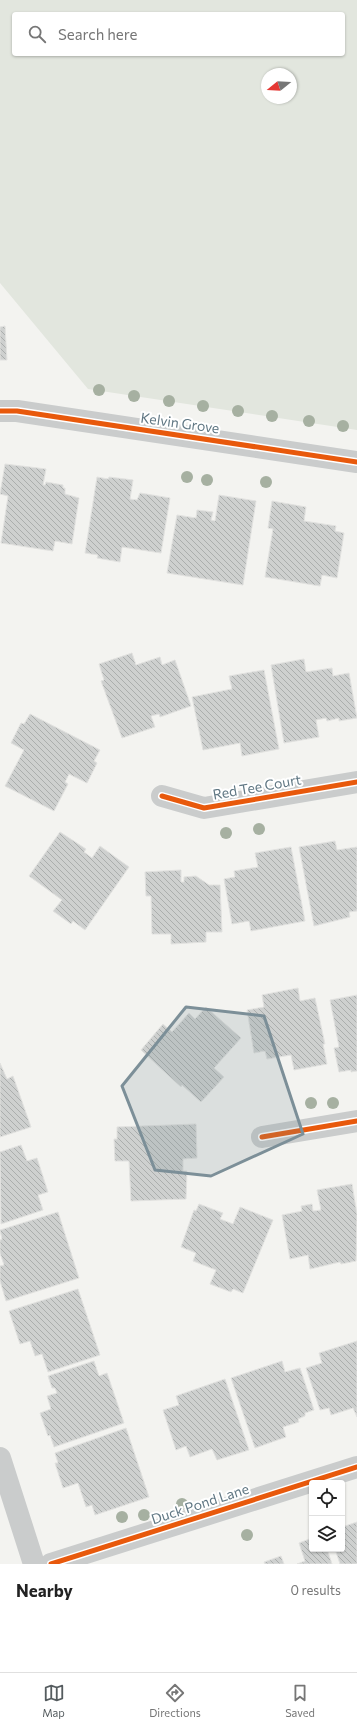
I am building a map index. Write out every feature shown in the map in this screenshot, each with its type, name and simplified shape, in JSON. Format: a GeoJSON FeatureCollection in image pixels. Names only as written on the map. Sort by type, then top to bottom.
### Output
{"type":"FeatureCollection","features":[{"type":"Feature","properties":{"kind":"street","name":"Kelvin Grove"},"geometry":{"type":"LineString","coordinates":[[0,411],[17,411],[357,462]]}},
{"type":"Feature","properties":{"kind":"street","name":"Red Tee Court"},"geometry":{"type":"LineString","coordinates":[[162,796],[204,808],[357,782]]}},
{"type":"Feature","properties":{"kind":"street"},"geometry":{"type":"LineString","coordinates":[[262,1137],[357,1121]]}},
{"type":"Feature","properties":{"kind":"street"},"geometry":{"type":"LineString","coordinates":[[0,1458],[34,1564]]}},
{"type":"Feature","properties":{"kind":"street","name":"Duck Pond Lane"},"geometry":{"type":"LineString","coordinates":[[51,1564],[357,1467]]}},
{"type":"Feature","properties":{"kind":"highlighted area"},"geometry":{"type":"Polygon","coordinates":[[[186,1007],[264,1016],[303,1134],[211,1176],[155,1170],[122,1086],[186,1007]]]}},
{"type":"Feature","properties":{"kind":"shaded area"},"geometry":{"type":"Polygon","coordinates":[[[0,0],[357,0],[357,430],[88,389],[0,283],[0,0]]]}},
{"type":"Feature","properties":{"kind":"building"},"geometry":{"type":"Polygon","coordinates":[[[5,326],[7,360],[0,360],[0,327],[5,326]]]}},
{"type":"Feature","properties":{"kind":"building"},"geometry":{"type":"Polygon","coordinates":[[[5,464],[46,469],[43,485],[45,485],[46,482],[63,485],[63,488],[65,488],[65,494],[79,498],[72,544],[55,541],[53,551],[1,543],[8,496],[0,494],[5,464]]]}},
{"type":"Feature","properties":{"kind":"building"},"geometry":{"type":"Polygon","coordinates":[[[97,477],[133,480],[130,499],[137,500],[140,493],[170,498],[161,553],[122,547],[120,562],[97,558],[98,555],[85,553],[97,477]]]}},
{"type":"Feature","properties":{"kind":"building"},"geometry":{"type":"Polygon","coordinates":[[[219,495],[256,501],[243,585],[167,573],[177,515],[196,518],[197,510],[213,512],[211,520],[215,521],[219,495]]]}},
{"type":"Feature","properties":{"kind":"building"},"geometry":{"type":"Polygon","coordinates":[[[272,501],[306,507],[304,521],[336,526],[335,531],[344,533],[337,578],[322,575],[320,586],[265,577],[273,529],[268,528],[272,501]]]}},
{"type":"Feature","properties":{"kind":"building"},"geometry":{"type":"Polygon","coordinates":[[[132,653],[136,665],[160,657],[162,665],[175,660],[191,706],[160,717],[159,714],[151,716],[155,727],[122,738],[101,681],[104,680],[99,664],[132,653]]]}},
{"type":"Feature","properties":{"kind":"building"},"geometry":{"type":"Polygon","coordinates":[[[304,659],[306,672],[332,668],[333,676],[349,673],[357,718],[339,721],[339,718],[327,721],[326,718],[316,720],[319,737],[284,743],[271,665],[304,659]]]}},
{"type":"Feature","properties":{"kind":"building"},"geometry":{"type":"Polygon","coordinates":[[[264,670],[279,749],[242,756],[240,743],[203,750],[192,697],[232,689],[229,676],[264,670]]]}},
{"type":"Feature","properties":{"kind":"building"},"geometry":{"type":"Polygon","coordinates":[[[30,714],[100,750],[94,761],[97,763],[87,783],[69,774],[65,782],[68,784],[54,811],[5,786],[24,750],[11,743],[21,723],[24,724],[30,714]]]}},
{"type":"Feature","properties":{"kind":"building"},"geometry":{"type":"Polygon","coordinates":[[[60,832],[86,849],[84,852],[92,858],[100,846],[129,867],[85,930],[73,921],[71,924],[53,911],[62,900],[29,876],[60,832]]]}},
{"type":"Feature","properties":{"kind":"building"},"geometry":{"type":"Polygon","coordinates":[[[335,841],[337,850],[357,847],[357,911],[349,912],[350,917],[314,926],[299,847],[335,841]]]}},
{"type":"Feature","properties":{"kind":"building"},"geometry":{"type":"Polygon","coordinates":[[[291,847],[305,921],[251,931],[249,921],[232,924],[224,879],[235,877],[234,871],[258,867],[255,853],[291,847]]]}},
{"type":"Feature","properties":{"kind":"building"},"geometry":{"type":"Polygon","coordinates":[[[181,870],[181,882],[184,882],[184,877],[196,876],[209,885],[220,885],[222,932],[206,932],[206,942],[171,944],[171,934],[152,934],[151,896],[146,896],[145,872],[181,870]]]}},
{"type":"Feature","properties":{"kind":"building"},"geometry":{"type":"Polygon","coordinates":[[[298,988],[300,1001],[315,998],[325,1044],[323,1044],[327,1064],[294,1070],[291,1055],[267,1059],[265,1051],[254,1053],[247,1010],[264,1007],[262,995],[298,988]]]}},
{"type":"Feature","properties":{"kind":"building"},"geometry":{"type":"Polygon","coordinates":[[[357,995],[357,1071],[351,1072],[351,1070],[339,1072],[334,1048],[339,1047],[330,1000],[357,995]]]}},
{"type":"Feature","properties":{"kind":"building"},"geometry":{"type":"Polygon","coordinates":[[[206,1007],[241,1038],[214,1068],[224,1077],[201,1102],[182,1085],[181,1087],[141,1050],[163,1024],[172,1032],[189,1013],[195,1019],[206,1007]]]}},
{"type":"Feature","properties":{"kind":"building"},"geometry":{"type":"Polygon","coordinates":[[[0,1063],[7,1079],[13,1076],[31,1127],[0,1137],[0,1063]]]}},
{"type":"Feature","properties":{"kind":"building"},"geometry":{"type":"Polygon","coordinates":[[[196,1124],[197,1158],[183,1159],[183,1171],[187,1171],[186,1199],[131,1201],[129,1161],[115,1161],[114,1139],[117,1139],[117,1127],[196,1124]]]}},
{"type":"Feature","properties":{"kind":"building"},"geometry":{"type":"Polygon","coordinates":[[[21,1145],[27,1161],[37,1158],[48,1192],[38,1195],[43,1210],[1,1224],[0,1152],[21,1145]]]}},
{"type":"Feature","properties":{"kind":"building"},"geometry":{"type":"Polygon","coordinates":[[[352,1184],[357,1214],[356,1261],[341,1264],[340,1262],[310,1269],[308,1255],[290,1259],[282,1215],[302,1211],[301,1206],[312,1204],[313,1211],[321,1210],[317,1190],[352,1184]]]}},
{"type":"Feature","properties":{"kind":"building"},"geometry":{"type":"Polygon","coordinates":[[[199,1204],[223,1213],[220,1219],[233,1224],[240,1207],[273,1220],[243,1293],[233,1289],[231,1292],[210,1284],[216,1270],[193,1261],[196,1253],[181,1247],[194,1210],[196,1211],[199,1204]]]}},
{"type":"Feature","properties":{"kind":"building"},"geometry":{"type":"Polygon","coordinates":[[[58,1212],[79,1278],[6,1301],[0,1281],[0,1266],[4,1265],[0,1253],[0,1240],[2,1239],[0,1230],[58,1212]]]}},
{"type":"Feature","properties":{"kind":"building"},"geometry":{"type":"Polygon","coordinates":[[[78,1289],[100,1355],[48,1372],[42,1354],[35,1356],[30,1341],[20,1344],[9,1311],[78,1289]]]}},
{"type":"Feature","properties":{"kind":"building"},"geometry":{"type":"Polygon","coordinates":[[[357,1341],[357,1417],[353,1408],[331,1415],[329,1408],[320,1410],[306,1368],[322,1363],[319,1353],[357,1341]]]}},
{"type":"Feature","properties":{"kind":"building"},"geometry":{"type":"Polygon","coordinates":[[[94,1361],[99,1376],[107,1373],[124,1423],[54,1447],[50,1435],[48,1436],[40,1413],[51,1409],[47,1396],[57,1393],[55,1388],[52,1388],[48,1376],[94,1361]]]}},
{"type":"Feature","properties":{"kind":"building"},"geometry":{"type":"Polygon","coordinates":[[[282,1361],[285,1372],[300,1368],[314,1410],[305,1413],[305,1416],[298,1419],[299,1422],[283,1427],[286,1437],[255,1448],[231,1378],[282,1361]]]}},
{"type":"Feature","properties":{"kind":"building"},"geometry":{"type":"Polygon","coordinates":[[[225,1379],[249,1450],[217,1460],[212,1449],[190,1457],[186,1446],[176,1450],[163,1410],[179,1405],[176,1396],[225,1379]]]}},
{"type":"Feature","properties":{"kind":"building"},"geometry":{"type":"Polygon","coordinates":[[[126,1428],[149,1497],[95,1515],[92,1505],[86,1507],[78,1483],[63,1488],[55,1463],[58,1463],[55,1453],[126,1428]]]}},
{"type":"Feature","properties":{"kind":"building"},"geometry":{"type":"Polygon","coordinates":[[[357,1522],[357,1564],[340,1564],[336,1552],[345,1552],[345,1526],[357,1522]]]}},
{"type":"Feature","properties":{"kind":"building"},"geometry":{"type":"Polygon","coordinates":[[[309,1539],[309,1552],[328,1552],[332,1564],[297,1564],[305,1561],[299,1543],[309,1539]]]}},
{"type":"Feature","properties":{"kind":"building"},"geometry":{"type":"Polygon","coordinates":[[[281,1556],[284,1564],[265,1564],[264,1562],[281,1556]]]}},
{"type":"Feature","properties":{"kind":"cycle path"},"geometry":{"type":"LineString","coordinates":[[0,411],[17,411],[357,462]]}},
{"type":"Feature","properties":{"kind":"cycle path"},"geometry":{"type":"LineString","coordinates":[[162,796],[204,808],[357,782]]}},
{"type":"Feature","properties":{"kind":"cycle path"},"geometry":{"type":"LineString","coordinates":[[262,1137],[357,1121]]}},
{"type":"Feature","properties":{"kind":"cycle path"},"geometry":{"type":"LineString","coordinates":[[51,1564],[357,1467]]}}]}
